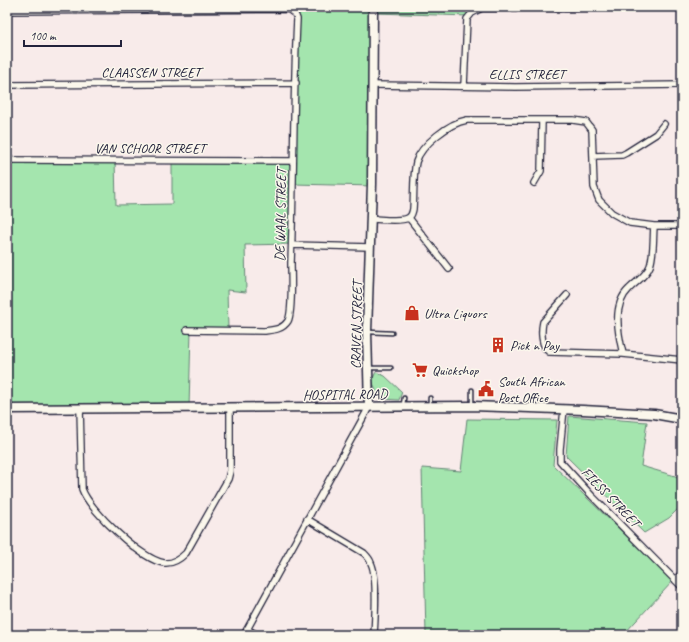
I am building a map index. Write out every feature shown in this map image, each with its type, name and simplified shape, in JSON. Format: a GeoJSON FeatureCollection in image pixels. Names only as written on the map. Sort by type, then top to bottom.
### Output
{"type":"FeatureCollection","features":[{"type":"Feature","properties":{"kind":"main road","name":"CRAVEN STREET"},"geometry":{"type":"LineString","coordinates":[[369,407],[367,332],[371,219],[373,7]]}},
{"type":"Feature","properties":{"kind":"main road","name":"HOSPITAL ROAD"},"geometry":{"type":"LineString","coordinates":[[7,409],[369,407],[403,402],[430,402],[472,406],[654,414],[682,419]]}},
{"type":"Feature","properties":{"kind":"street"},"geometry":{"type":"LineString","coordinates":[[464,86],[467,19],[472,12],[482,8],[580,7]]}},
{"type":"Feature","properties":{"kind":"street"},"geometry":{"type":"LineString","coordinates":[[604,7],[637,7]]}},
{"type":"Feature","properties":{"kind":"street"},"geometry":{"type":"LineString","coordinates":[[7,11],[148,8]]}},
{"type":"Feature","properties":{"kind":"street","name":"DE WAAL STREET"},"geometry":{"type":"LineString","coordinates":[[148,8],[288,9],[295,14],[297,19],[290,312],[288,319],[282,327],[276,330],[187,330]]}},
{"type":"Feature","properties":{"kind":"street","name":"CLAASSEN STREET"},"geometry":{"type":"LineString","coordinates":[[7,85],[296,83]]}},
{"type":"Feature","properties":{"kind":"street","name":"ELLIS STREET"},"geometry":{"type":"LineString","coordinates":[[373,86],[682,85]]}},
{"type":"Feature","properties":{"kind":"street"},"geometry":{"type":"LineString","coordinates":[[371,219],[398,220],[411,216],[413,209],[416,162],[425,148],[446,128],[461,121],[467,120],[573,120],[586,122],[592,130],[594,187],[599,200],[612,213],[630,224],[682,226]]}},
{"type":"Feature","properties":{"kind":"street"},"geometry":{"type":"LineString","coordinates":[[534,183],[541,172],[542,120]]}},
{"type":"Feature","properties":{"kind":"street"},"geometry":{"type":"LineString","coordinates":[[593,156],[622,155],[656,134],[664,124]]}},
{"type":"Feature","properties":{"kind":"street","name":"VAN SCHOOR STREET"},"geometry":{"type":"LineString","coordinates":[[7,160],[293,161]]}},
{"type":"Feature","properties":{"kind":"street"},"geometry":{"type":"LineString","coordinates":[[408,218],[449,269]]}},
{"type":"Feature","properties":{"kind":"street"},"geometry":{"type":"LineString","coordinates":[[623,354],[618,333],[618,311],[620,302],[629,289],[646,273],[650,266],[654,226]]}},
{"type":"Feature","properties":{"kind":"street"},"geometry":{"type":"LineString","coordinates":[[292,245],[370,247]]}},
{"type":"Feature","properties":{"kind":"street"},"geometry":{"type":"LineString","coordinates":[[567,295],[543,322],[543,344],[546,350],[558,353],[623,354],[682,360]]}},
{"type":"Feature","properties":{"kind":"street","name":"CRAVEN STREET"},"geometry":{"type":"LineString","coordinates":[[244,635],[369,407]]}},
{"type":"Feature","properties":{"kind":"street"},"geometry":{"type":"LineString","coordinates":[[80,408],[83,492],[96,510],[130,543],[148,557],[165,563],[177,560],[186,553],[228,479],[230,471],[230,408]]}},
{"type":"Feature","properties":{"kind":"street","name":"FIESS STREET"},"geometry":{"type":"LineString","coordinates":[[564,409],[560,461],[682,587]]}},
{"type":"Feature","properties":{"kind":"street"},"geometry":{"type":"LineString","coordinates":[[307,519],[364,553],[370,560],[372,564],[374,581],[374,635]]}},
{"type":"Feature","properties":{"kind":"street"},"geometry":{"type":"LineString","coordinates":[[675,580],[682,573]]}},
{"type":"Feature","properties":{"kind":"street"},"geometry":{"type":"LineString","coordinates":[[247,629],[257,635]]}},
{"type":"Feature","properties":{"kind":"lane"},"geometry":{"type":"LineString","coordinates":[[367,332],[392,333]]}},
{"type":"Feature","properties":{"kind":"lane"},"geometry":{"type":"LineString","coordinates":[[368,368],[391,368]]}},
{"type":"Feature","properties":{"kind":"lane"},"geometry":{"type":"LineString","coordinates":[[472,390],[472,406]]}},
{"type":"Feature","properties":{"kind":"green space"},"geometry":{"type":"Polygon","coordinates":[[[7,7],[479,7],[469,16],[376,13],[373,186],[294,184],[293,244],[245,245],[246,292],[227,290],[228,329],[191,330],[189,408],[7,408],[7,158],[115,158],[116,205],[172,204],[172,159],[295,159],[298,19],[288,8],[7,9],[7,7]]]}},
{"type":"Feature","properties":{"kind":"green space"},"geometry":{"type":"Polygon","coordinates":[[[376,372],[385,376],[402,392],[399,400],[382,399],[377,394],[372,380],[376,372]]]}},
{"type":"Feature","properties":{"kind":"green space"},"geometry":{"type":"Polygon","coordinates":[[[569,416],[647,422],[641,466],[682,478],[682,505],[669,518],[644,533],[566,456],[569,416]]]}},
{"type":"Feature","properties":{"kind":"green space"},"geometry":{"type":"Polygon","coordinates":[[[467,419],[557,420],[553,465],[673,581],[623,635],[426,635],[422,468],[461,471],[467,419]]]}},
{"type":"Feature","properties":{"kind":"place","name":"Ultra Liquors"},"geometry":{"type":"Point","coordinates":[412,313]}},
{"type":"Feature","properties":{"kind":"place","name":"Pick n Pay"},"geometry":{"type":"Point","coordinates":[498,345]}},
{"type":"Feature","properties":{"kind":"place","name":"Quickshop"},"geometry":{"type":"Point","coordinates":[420,370]}},
{"type":"Feature","properties":{"kind":"place","name":"South African Post Office"},"geometry":{"type":"Point","coordinates":[486,389]}}]}
